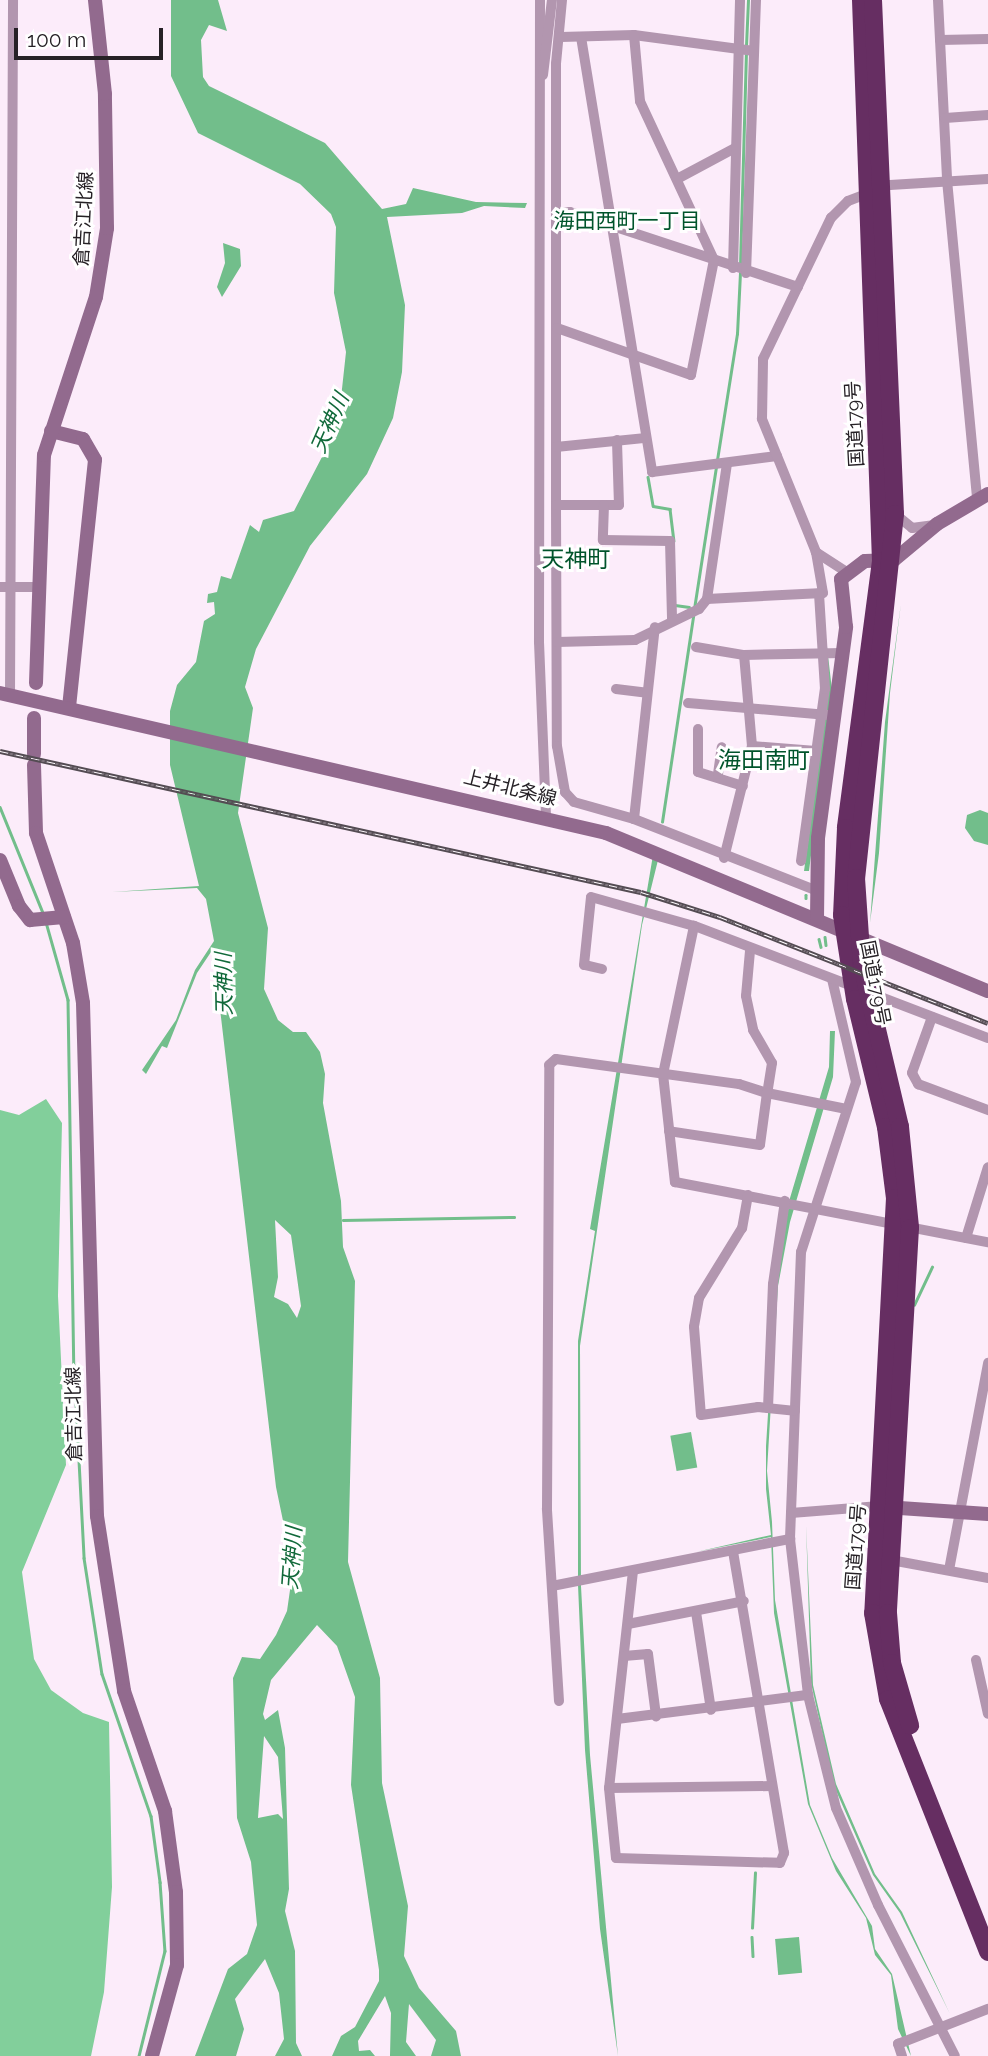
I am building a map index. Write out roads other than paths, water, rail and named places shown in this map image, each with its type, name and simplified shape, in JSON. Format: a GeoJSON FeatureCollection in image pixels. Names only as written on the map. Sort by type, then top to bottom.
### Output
{"type":"FeatureCollection","features":[{"type":"Feature","properties":{"kind":"highway","name":"国道179号"},"geometry":{"type":"LineString","coordinates":[[861,0],[895,514],[887,561],[850,918],[862,1002],[900,1127],[903,1226],[887,1507],[873,1613],[888,1699],[988,1952]]}},
{"type":"Feature","properties":{"kind":"highway","name":"国道179号"},"geometry":{"type":"LineString","coordinates":[[873,0],[873,193],[887,561]]}},
{"type":"Feature","properties":{"kind":"highway","name":"国道179号"},"geometry":{"type":"LineString","coordinates":[[887,1507],[891,1560],[888,1613],[901,1697],[988,1920]]}},
{"type":"Feature","properties":{"kind":"main road","name":"倉吉江北線"},"geometry":{"type":"LineString","coordinates":[[36,683],[44,455],[96,298],[107,229],[105,94],[95,0]]}},
{"type":"Feature","properties":{"kind":"main road"},"geometry":{"type":"LineString","coordinates":[[51,431],[83,439],[94,460],[75,708]]}},
{"type":"Feature","properties":{"kind":"main road"},"geometry":{"type":"LineString","coordinates":[[817,919],[813,890],[829,715],[843,653],[846,626],[840,586],[845,571],[865,561],[887,561],[937,524],[982,497]]}},
{"type":"Feature","properties":{"kind":"main road","name":"上井北条線"},"geometry":{"type":"LineString","coordinates":[[5,694],[526,810],[652,848],[988,991]]}},
{"type":"Feature","properties":{"kind":"main road","name":"倉吉江北線"},"geometry":{"type":"LineString","coordinates":[[34,718],[36,833],[64,917],[83,1003],[97,1516],[124,1690],[165,1811],[179,1935],[177,1965],[152,2056]]}},
{"type":"Feature","properties":{"kind":"main road"},"geometry":{"type":"LineString","coordinates":[[0,860],[19,906],[30,920],[64,917]]}},
{"type":"Feature","properties":{"kind":"main road"},"geometry":{"type":"LineString","coordinates":[[887,1507],[988,1514]]}},
{"type":"Feature","properties":{"kind":"street"},"geometry":{"type":"LineString","coordinates":[[5,694],[13,587],[12,536],[4,443],[5,261],[13,0]]}},
{"type":"Feature","properties":{"kind":"street"},"geometry":{"type":"LineString","coordinates":[[540,0],[537,96],[539,642],[546,816]]}},
{"type":"Feature","properties":{"kind":"street"},"geometry":{"type":"LineString","coordinates":[[537,96],[552,0]]}},
{"type":"Feature","properties":{"kind":"street"},"geometry":{"type":"LineString","coordinates":[[562,0],[557,214],[556,505],[557,746],[565,792],[574,802],[634,819],[724,858],[813,890]]}},
{"type":"Feature","properties":{"kind":"street"},"geometry":{"type":"LineString","coordinates":[[733,268],[740,0]]}},
{"type":"Feature","properties":{"kind":"street"},"geometry":{"type":"LineString","coordinates":[[746,273],[756,0]]}},
{"type":"Feature","properties":{"kind":"street"},"geometry":{"type":"LineString","coordinates":[[938,0],[947,180],[982,497]]}},
{"type":"Feature","properties":{"kind":"street"},"geometry":{"type":"LineString","coordinates":[[561,37],[634,35],[754,51]]}},
{"type":"Feature","properties":{"kind":"street"},"geometry":{"type":"LineString","coordinates":[[557,328],[632,351],[691,375],[714,260],[640,101],[634,35]]}},
{"type":"Feature","properties":{"kind":"street"},"geometry":{"type":"LineString","coordinates":[[581,37],[616,228],[644,438],[652,472],[777,456]]}},
{"type":"Feature","properties":{"kind":"street"},"geometry":{"type":"LineString","coordinates":[[940,40],[988,38]]}},
{"type":"Feature","properties":{"kind":"street"},"geometry":{"type":"LineString","coordinates":[[945,118],[988,115]]}},
{"type":"Feature","properties":{"kind":"street"},"geometry":{"type":"LineString","coordinates":[[677,179],[735,148]]}},
{"type":"Feature","properties":{"kind":"street"},"geometry":{"type":"LineString","coordinates":[[706,599],[823,593],[816,552],[762,419],[762,367],[831,218],[848,201],[873,193],[947,180],[988,179]]}},
{"type":"Feature","properties":{"kind":"street"},"geometry":{"type":"LineString","coordinates":[[557,214],[570,212],[746,273],[798,287]]}},
{"type":"Feature","properties":{"kind":"street"},"geometry":{"type":"LineString","coordinates":[[556,447],[644,438]]}},
{"type":"Feature","properties":{"kind":"street"},"geometry":{"type":"LineString","coordinates":[[556,505],[620,505],[617,440]]}},
{"type":"Feature","properties":{"kind":"street"},"geometry":{"type":"LineString","coordinates":[[557,642],[635,639],[672,619],[699,609],[706,599],[727,464]]}},
{"type":"Feature","properties":{"kind":"street"},"geometry":{"type":"LineString","coordinates":[[604,505],[603,540],[670,541],[672,619]]}},
{"type":"Feature","properties":{"kind":"street"},"geometry":{"type":"LineString","coordinates":[[895,514],[912,528],[937,524]]}},
{"type":"Feature","properties":{"kind":"street"},"geometry":{"type":"LineString","coordinates":[[0,536],[12,536]]}},
{"type":"Feature","properties":{"kind":"street"},"geometry":{"type":"LineString","coordinates":[[816,552],[845,571]]}},
{"type":"Feature","properties":{"kind":"street"},"geometry":{"type":"LineString","coordinates":[[0,587],[39,587]]}},
{"type":"Feature","properties":{"kind":"street"},"geometry":{"type":"LineString","coordinates":[[801,861],[816,751],[829,715],[819,593]]}},
{"type":"Feature","properties":{"kind":"street"},"geometry":{"type":"LineString","coordinates":[[634,819],[655,627]]}},
{"type":"Feature","properties":{"kind":"street"},"geometry":{"type":"LineString","coordinates":[[696,647],[744,655],[843,653]]}},
{"type":"Feature","properties":{"kind":"street"},"geometry":{"type":"LineString","coordinates":[[724,858],[752,746],[744,655]]}},
{"type":"Feature","properties":{"kind":"street"},"geometry":{"type":"LineString","coordinates":[[616,689],[647,693]]}},
{"type":"Feature","properties":{"kind":"street"},"geometry":{"type":"LineString","coordinates":[[688,703],[751,712],[829,715]]}},
{"type":"Feature","properties":{"kind":"street"},"geometry":{"type":"LineString","coordinates":[[698,729],[698,772],[718,774]]}},
{"type":"Feature","properties":{"kind":"street"},"geometry":{"type":"LineString","coordinates":[[752,746],[816,751]]}},
{"type":"Feature","properties":{"kind":"street"},"geometry":{"type":"LineString","coordinates":[[722,747],[719,779],[743,786]]}},
{"type":"Feature","properties":{"kind":"street"},"geometry":{"type":"LineString","coordinates":[[603,969],[583,965],[591,897],[694,926],[750,951],[988,1038]]}},
{"type":"Feature","properties":{"kind":"street"},"geometry":{"type":"LineString","coordinates":[[694,926],[663,1074],[676,1182],[786,1201],[988,1242]]}},
{"type":"Feature","properties":{"kind":"street"},"geometry":{"type":"LineString","coordinates":[[669,1131],[760,1145],[772,1063],[753,1030],[746,996],[750,951]]}},
{"type":"Feature","properties":{"kind":"street"},"geometry":{"type":"LineString","coordinates":[[832,979],[856,1082],[812,1206],[801,1252],[790,1539],[808,1695],[836,1808],[878,1905],[955,2056]]}},
{"type":"Feature","properties":{"kind":"street"},"geometry":{"type":"LineString","coordinates":[[932,1017],[912,1073],[918,1084],[988,1110]]}},
{"type":"Feature","properties":{"kind":"street"},"geometry":{"type":"LineString","coordinates":[[559,1701],[545,1408],[549,1065],[556,1059],[663,1074],[846,1109]]}},
{"type":"Feature","properties":{"kind":"street"},"geometry":{"type":"LineString","coordinates":[[966,1238],[988,1167]]}},
{"type":"Feature","properties":{"kind":"street"},"geometry":{"type":"LineString","coordinates":[[748,1195],[742,1228],[699,1298],[694,1327],[701,1415],[768,1408],[795,1411]]}},
{"type":"Feature","properties":{"kind":"street"},"geometry":{"type":"LineString","coordinates":[[768,1408],[773,1284],[786,1201]]}},
{"type":"Feature","properties":{"kind":"street"},"geometry":{"type":"LineString","coordinates":[[949,1570],[988,1363]]}},
{"type":"Feature","properties":{"kind":"street"},"geometry":{"type":"LineString","coordinates":[[791,1513],[887,1507]]}},
{"type":"Feature","properties":{"kind":"street"},"geometry":{"type":"LineString","coordinates":[[552,1587],[790,1539]]}},
{"type":"Feature","properties":{"kind":"street"},"geometry":{"type":"LineString","coordinates":[[633,1571],[608,1788],[615,1858],[755,1866],[780,1863],[784,1853],[771,1786],[744,1601],[733,1551]]}},
{"type":"Feature","properties":{"kind":"street"},"geometry":{"type":"LineString","coordinates":[[891,1560],[988,1578]]}},
{"type":"Feature","properties":{"kind":"street"},"geometry":{"type":"LineString","coordinates":[[628,1624],[744,1601]]}},
{"type":"Feature","properties":{"kind":"street"},"geometry":{"type":"LineString","coordinates":[[696,1612],[711,1710]]}},
{"type":"Feature","properties":{"kind":"street"},"geometry":{"type":"LineString","coordinates":[[624,1657],[648,1654],[656,1716]]}},
{"type":"Feature","properties":{"kind":"street"},"geometry":{"type":"LineString","coordinates":[[976,1660],[988,1714]]}},
{"type":"Feature","properties":{"kind":"street"},"geometry":{"type":"LineString","coordinates":[[617,1719],[711,1710],[808,1695]]}},
{"type":"Feature","properties":{"kind":"street"},"geometry":{"type":"LineString","coordinates":[[608,1788],[771,1786]]}},
{"type":"Feature","properties":{"kind":"street"},"geometry":{"type":"LineString","coordinates":[[902,2056],[898,2044],[988,2009]]}},
{"type":"Feature","properties":{"kind":"water","name":"天神川"},"geometry":{"type":"Polygon","coordinates":[[[171,0],[218,0],[227,31],[209,25],[201,40],[203,77],[209,86],[325,143],[382,209],[406,204],[413,188],[476,202],[527,203],[525,208],[484,206],[462,213],[387,217],[405,305],[402,372],[393,418],[367,474],[310,546],[256,649],[245,687],[253,708],[238,813],[268,928],[264,989],[278,1020],[293,1032],[306,1032],[320,1052],[325,1074],[323,1103],[341,1201],[343,1247],[355,1281],[348,1562],[380,1678],[382,1783],[408,1906],[404,1956],[419,1988],[456,2031],[461,2056],[431,2056],[436,2040],[409,2004],[406,2042],[416,2056],[390,2056],[391,2013],[385,1996],[358,2041],[359,2051],[370,2050],[375,2056],[332,2056],[341,2036],[355,2027],[379,1981],[379,1970],[351,1785],[355,1697],[337,1646],[317,1625],[271,1680],[263,1714],[265,1720],[278,1710],[285,1748],[289,1889],[285,1911],[295,1951],[296,2043],[302,2056],[275,2056],[284,2039],[279,1993],[265,1959],[235,1999],[244,2029],[236,2056],[195,2056],[228,1969],[247,1954],[257,1925],[251,1862],[237,1818],[233,1678],[242,1657],[260,1659],[276,1635],[287,1611],[293,1569],[276,1487],[213,949],[197,973],[167,1048],[162,1046],[146,1074],[142,1070],[176,1020],[195,970],[214,941],[206,899],[197,888],[112,892],[199,886],[170,765],[170,711],[177,685],[196,662],[204,621],[215,614],[214,602],[207,603],[208,594],[217,592],[221,576],[231,579],[250,525],[259,532],[263,520],[294,511],[323,455],[341,398],[346,352],[334,293],[336,227],[331,214],[300,184],[198,133],[171,76],[171,0]],[[275,1220],[278,1277],[274,1297],[288,1304],[297,1318],[301,1306],[291,1235],[275,1220]],[[264,1736],[258,1818],[278,1814],[283,1819],[278,1757],[264,1736]]]}},
{"type":"Feature","properties":{"kind":"water"},"geometry":{"type":"Polygon","coordinates":[[[223,243],[240,249],[241,266],[222,297],[217,287],[225,263],[223,243]]]}},
{"type":"Feature","properties":{"kind":"water"},"geometry":{"type":"Polygon","coordinates":[[[901,603],[890,693],[879,853],[870,923],[885,722],[901,603]]]}},
{"type":"Feature","properties":{"kind":"water"},"geometry":{"type":"Polygon","coordinates":[[[823,612],[832,690],[809,871],[804,871],[818,768],[823,612]]]}},
{"type":"Feature","properties":{"kind":"water"},"geometry":{"type":"Polygon","coordinates":[[[980,810],[988,813],[988,845],[974,841],[965,828],[967,815],[980,810]]]}},
{"type":"Feature","properties":{"kind":"water"},"geometry":{"type":"Polygon","coordinates":[[[653,855],[659,856],[642,925],[580,1346],[581,1586],[590,1755],[618,2056],[600,1929],[585,1750],[578,1585],[578,1341],[595,1231],[590,1229],[653,855]]]}},
{"type":"Feature","properties":{"kind":"water"},"geometry":{"type":"Polygon","coordinates":[[[830,1031],[835,1031],[833,1077],[790,1222],[778,1286],[767,1471],[772,1522],[775,1600],[810,1805],[832,1858],[872,1926],[875,1949],[892,1974],[911,2056],[898,2029],[891,1975],[875,1955],[866,1918],[836,1871],[808,1804],[774,1613],[771,1537],[696,1552],[771,1535],[766,1489],[766,1446],[776,1285],[790,1198],[829,1067],[830,1031]]]}},
{"type":"Feature","properties":{"kind":"water"},"geometry":{"type":"Polygon","coordinates":[[[691,1432],[697,1467],[677,1471],[670,1436],[691,1432]]]}},
{"type":"Feature","properties":{"kind":"water"},"geometry":{"type":"Polygon","coordinates":[[[806,1524],[813,1685],[836,1784],[875,1874],[902,1912],[950,2014],[900,1913],[873,1875],[834,1786],[811,1683],[806,1524]]]}},
{"type":"Feature","properties":{"kind":"water"},"geometry":{"type":"Polygon","coordinates":[[[799,1937],[802,1973],[778,1975],[775,1939],[799,1937]]]}},
{"type":"Feature","properties":{"kind":"waterway"},"geometry":{"type":"LineString","coordinates":[[746,46],[748,0]]}},
{"type":"Feature","properties":{"kind":"waterway"},"geometry":{"type":"LineString","coordinates":[[740,266],[746,52]]}},
{"type":"Feature","properties":{"kind":"waterway"},"geometry":{"type":"LineString","coordinates":[[717,460],[737,334],[740,273]]}},
{"type":"Feature","properties":{"kind":"waterway"},"geometry":{"type":"LineString","coordinates":[[694,609],[716,467]]}},
{"type":"Feature","properties":{"kind":"waterway"},"geometry":{"type":"LineString","coordinates":[[648,477],[653,506],[670,509],[674,541]]}},
{"type":"Feature","properties":{"kind":"waterway"},"geometry":{"type":"LineString","coordinates":[[675,605],[689,607]]}},
{"type":"Feature","properties":{"kind":"waterway"},"geometry":{"type":"LineString","coordinates":[[662,822],[693,616]]}},
{"type":"Feature","properties":{"kind":"waterway"},"geometry":{"type":"LineString","coordinates":[[0,807],[43,913]]}},
{"type":"Feature","properties":{"kind":"waterway"},"geometry":{"type":"LineString","coordinates":[[46,922],[68,1000],[74,1365],[84,1558],[102,1674],[151,1816],[160,1882],[165,1951],[139,2056]]}},
{"type":"Feature","properties":{"kind":"waterway"},"geometry":{"type":"LineString","coordinates":[[825,937],[826,945]]}},
{"type":"Feature","properties":{"kind":"waterway"},"geometry":{"type":"LineString","coordinates":[[819,939],[821,947]]}},
{"type":"Feature","properties":{"kind":"waterway"},"geometry":{"type":"LineString","coordinates":[[343,1220],[514,1217]]}},
{"type":"Feature","properties":{"kind":"waterway"},"geometry":{"type":"LineString","coordinates":[[914,1305],[932,1267]]}},
{"type":"Feature","properties":{"kind":"waterway"},"geometry":{"type":"LineString","coordinates":[[752,1928],[755,1873]]}},
{"type":"Feature","properties":{"kind":"waterway"},"geometry":{"type":"LineString","coordinates":[[752,1937],[753,1956]]}},
{"type":"Feature","properties":{"kind":"railway"},"geometry":{"type":"LineString","coordinates":[[0,751],[641,892],[720,917],[988,1023]]}},
{"type":"Feature","properties":{"kind":"district","name":"海田西町一丁目"},"geometry":{"type":"Point","coordinates":[627,221]}},
{"type":"Feature","properties":{"kind":"district","name":"天神町"},"geometry":{"type":"Point","coordinates":[576,559]}},
{"type":"Feature","properties":{"kind":"district","name":"海田南町"},"geometry":{"type":"Point","coordinates":[764,760]}}]}
